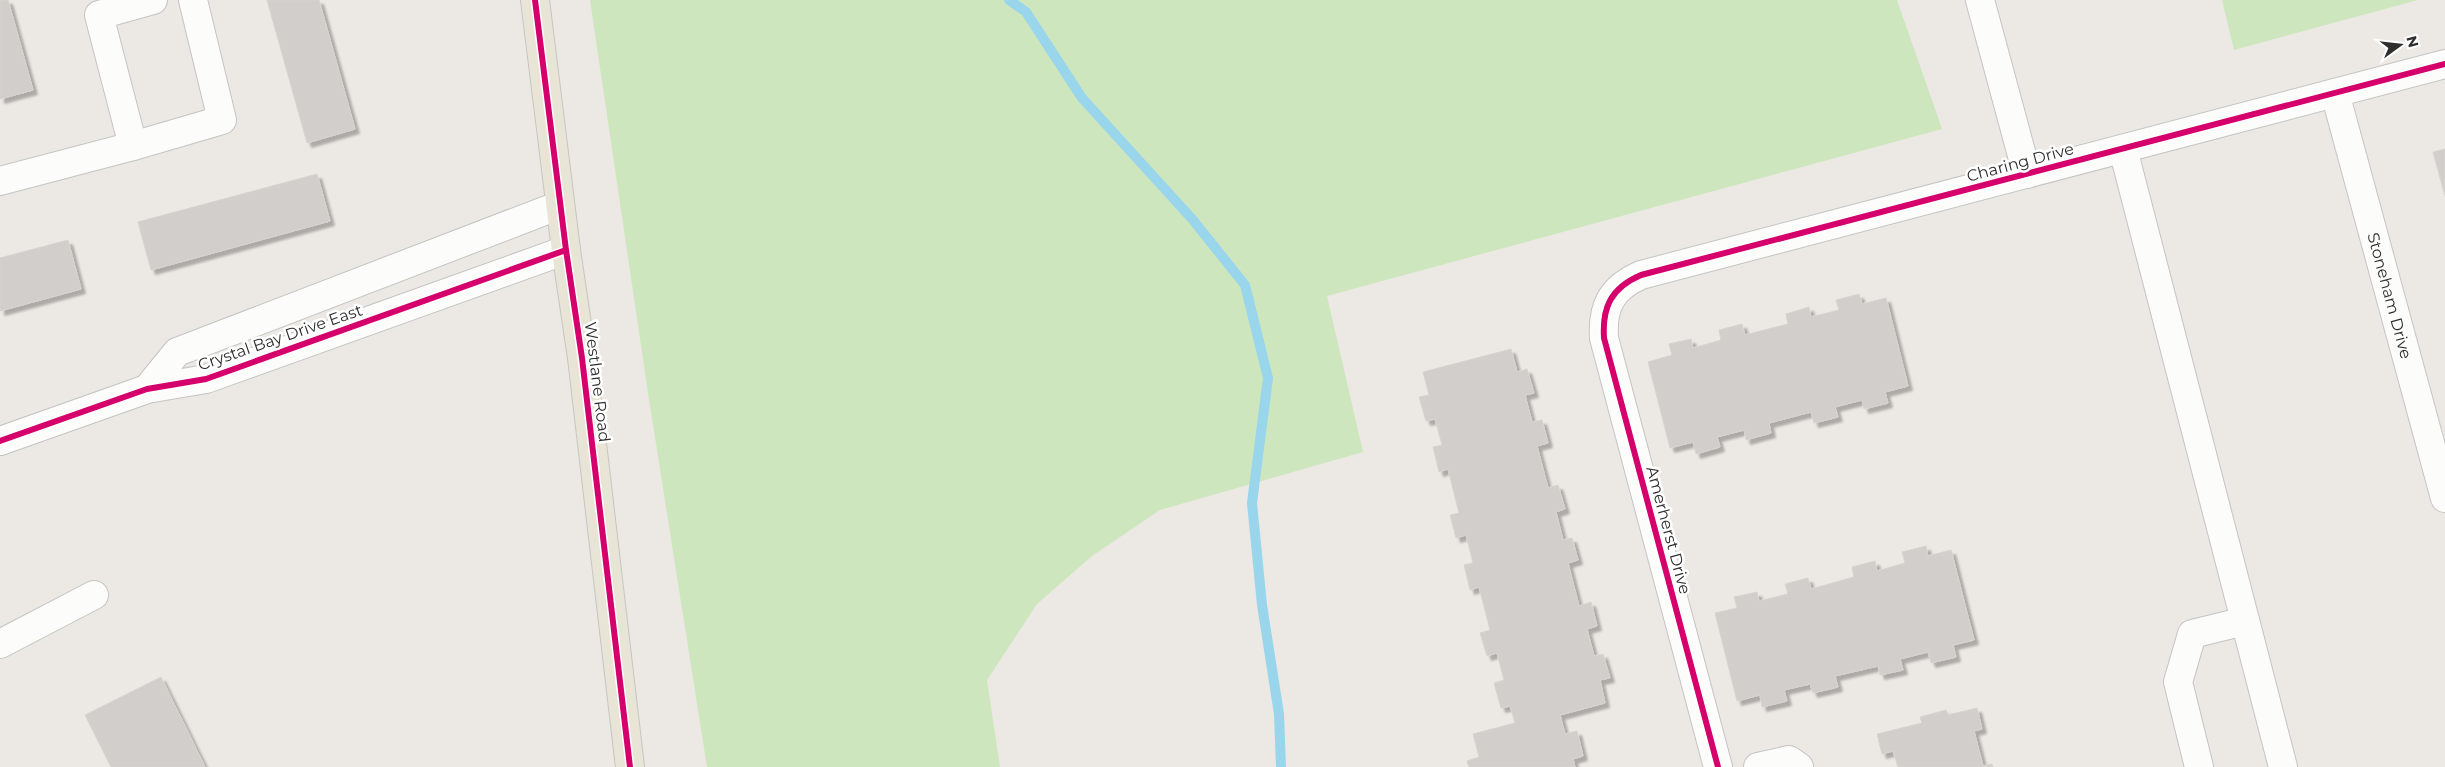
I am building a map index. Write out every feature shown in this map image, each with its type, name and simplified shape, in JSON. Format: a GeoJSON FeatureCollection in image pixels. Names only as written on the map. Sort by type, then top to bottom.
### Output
{"type":"FeatureCollection","features":[{"type":"Feature","properties":{"kind":"main road","name":"Westlane Road"},"geometry":{"type":"LineString","coordinates":[[535,0],[560,205],[583,368],[630,767]]}},
{"type":"Feature","properties":{"kind":"street"},"geometry":{"type":"LineString","coordinates":[[133,146],[99,14],[153,0]]}},
{"type":"Feature","properties":{"kind":"street"},"geometry":{"type":"LineString","coordinates":[[0,181],[222,120],[193,0]]}},
{"type":"Feature","properties":{"kind":"street"},"geometry":{"type":"LineString","coordinates":[[1980,0],[2027,174]]}},
{"type":"Feature","properties":{"kind":"street","name":"Charing Drive"},"geometry":{"type":"LineString","coordinates":[[1610,300],[1625,283],[1641,275],[2445,64]]}},
{"type":"Feature","properties":{"kind":"street","name":"Stoneham Drive"},"geometry":{"type":"LineString","coordinates":[[2335,93],[2436,426],[2445,498]]}},
{"type":"Feature","properties":{"kind":"street"},"geometry":{"type":"LineString","coordinates":[[2123,149],[2283,767]]}},
{"type":"Feature","properties":{"kind":"street","name":"Crystal Bay Drive East"},"geometry":{"type":"LineString","coordinates":[[147,389],[177,352],[560,205]]}},
{"type":"Feature","properties":{"kind":"street","name":"Crystal Bay Drive East"},"geometry":{"type":"LineString","coordinates":[[0,441],[147,389],[206,379],[566,250]]}},
{"type":"Feature","properties":{"kind":"street","name":"Amerherst Drive"},"geometry":{"type":"LineString","coordinates":[[1610,300],[1604,310],[1604,338],[1718,767]]}},
{"type":"Feature","properties":{"kind":"street"},"geometry":{"type":"LineString","coordinates":[[0,644],[94,595]]}},
{"type":"Feature","properties":{"kind":"street"},"geometry":{"type":"LineString","coordinates":[[2199,767],[2178,682],[2192,634],[2246,621]]}},
{"type":"Feature","properties":{"kind":"street"},"geometry":{"type":"LineString","coordinates":[[1758,767],[1789,760],[1799,767]]}},
{"type":"Feature","properties":{"kind":"green space"},"geometry":{"type":"Polygon","coordinates":[[[590,0],[1897,0],[1942,129],[1327,296],[1363,452],[1160,510],[1092,556],[1037,604],[987,680],[1000,767],[707,767],[648,393],[590,0]]]}},
{"type":"Feature","properties":{"kind":"green space"},"geometry":{"type":"Polygon","coordinates":[[[2222,0],[2418,0],[2234,50],[2222,0]]]}},
{"type":"Feature","properties":{"kind":"building"},"geometry":{"type":"Polygon","coordinates":[[[0,0],[8,0],[33,90],[0,99],[0,0]]]}},
{"type":"Feature","properties":{"kind":"building"},"geometry":{"type":"Polygon","coordinates":[[[267,0],[319,0],[355,129],[307,143],[267,0]]]}},
{"type":"Feature","properties":{"kind":"building"},"geometry":{"type":"Polygon","coordinates":[[[2445,149],[2445,196],[2433,152],[2445,149]]]}},
{"type":"Feature","properties":{"kind":"building"},"geometry":{"type":"Polygon","coordinates":[[[317,174],[330,221],[151,270],[138,222],[317,174]]]}},
{"type":"Feature","properties":{"kind":"building"},"geometry":{"type":"Polygon","coordinates":[[[68,240],[81,289],[0,311],[0,258],[68,240]]]}},
{"type":"Feature","properties":{"kind":"building"},"geometry":{"type":"Polygon","coordinates":[[[1859,294],[1862,304],[1886,298],[1908,386],[1885,392],[1888,403],[1864,409],[1862,400],[1835,407],[1838,417],[1814,423],[1811,412],[1769,423],[1771,433],[1746,440],[1744,430],[1717,437],[1720,447],[1696,454],[1693,442],[1670,448],[1648,362],[1672,355],[1669,344],[1691,339],[1693,348],[1721,340],[1719,330],[1742,324],[1745,335],[1788,324],[1786,314],[1809,307],[1811,317],[1839,310],[1836,300],[1859,294]]]}},
{"type":"Feature","properties":{"kind":"building"},"geometry":{"type":"Polygon","coordinates":[[[1511,349],[1517,372],[1527,369],[1534,393],[1525,395],[1532,422],[1542,420],[1548,443],[1537,446],[1548,488],[1558,485],[1565,509],[1556,512],[1563,540],[1572,538],[1578,560],[1568,563],[1579,606],[1591,602],[1597,626],[1587,629],[1594,656],[1603,654],[1610,678],[1600,680],[1605,703],[1560,715],[1565,734],[1577,731],[1583,756],[1573,759],[1575,767],[1469,767],[1467,761],[1479,757],[1473,734],[1515,723],[1510,706],[1501,708],[1494,683],[1504,680],[1497,653],[1487,656],[1480,633],[1490,630],[1479,587],[1470,590],[1464,565],[1473,563],[1466,535],[1456,538],[1450,515],[1459,513],[1448,469],[1439,472],[1433,447],[1442,445],[1435,419],[1426,421],[1419,397],[1429,395],[1423,372],[1511,349]]]}},
{"type":"Feature","properties":{"kind":"building"},"geometry":{"type":"Polygon","coordinates":[[[1926,546],[1928,556],[1951,550],[1974,640],[1953,645],[1956,657],[1931,663],[1928,652],[1900,659],[1903,670],[1880,675],[1878,666],[1835,676],[1838,687],[1813,693],[1810,684],[1784,690],[1787,701],[1762,707],[1760,695],[1737,701],[1715,613],[1737,608],[1734,597],[1757,592],[1759,601],[1788,594],[1785,584],[1808,578],[1811,589],[1854,577],[1852,567],[1875,561],[1877,571],[1905,563],[1902,552],[1926,546]]]}},
{"type":"Feature","properties":{"kind":"building"},"geometry":{"type":"Polygon","coordinates":[[[161,677],[205,767],[111,767],[85,715],[161,677]]]}},
{"type":"Feature","properties":{"kind":"building"},"geometry":{"type":"Polygon","coordinates":[[[1977,708],[1982,729],[1974,731],[1983,766],[1992,764],[1993,767],[1898,767],[1893,751],[1882,754],[1877,734],[1922,723],[1920,717],[1946,710],[1948,715],[1977,708]]]}},
{"type":"Feature","properties":{"kind":"waterway"},"geometry":{"type":"LineString","coordinates":[[1009,0],[1026,12],[1082,98],[1193,220],[1245,285],[1268,378],[1252,503],[1262,605],[1279,714],[1281,767]]}},
{"type":"Feature","properties":{"kind":"cycle path"},"geometry":{"type":"LineString","coordinates":[[535,0],[566,250],[582,358],[630,767]]}},
{"type":"Feature","properties":{"kind":"cycle path"},"geometry":{"type":"LineString","coordinates":[[1718,767],[1604,338],[1607,308],[1610,300],[1622,286],[1641,275],[2445,64]]}},
{"type":"Feature","properties":{"kind":"cycle path"},"geometry":{"type":"LineString","coordinates":[[0,441],[147,389],[206,379],[566,250]]}}]}
